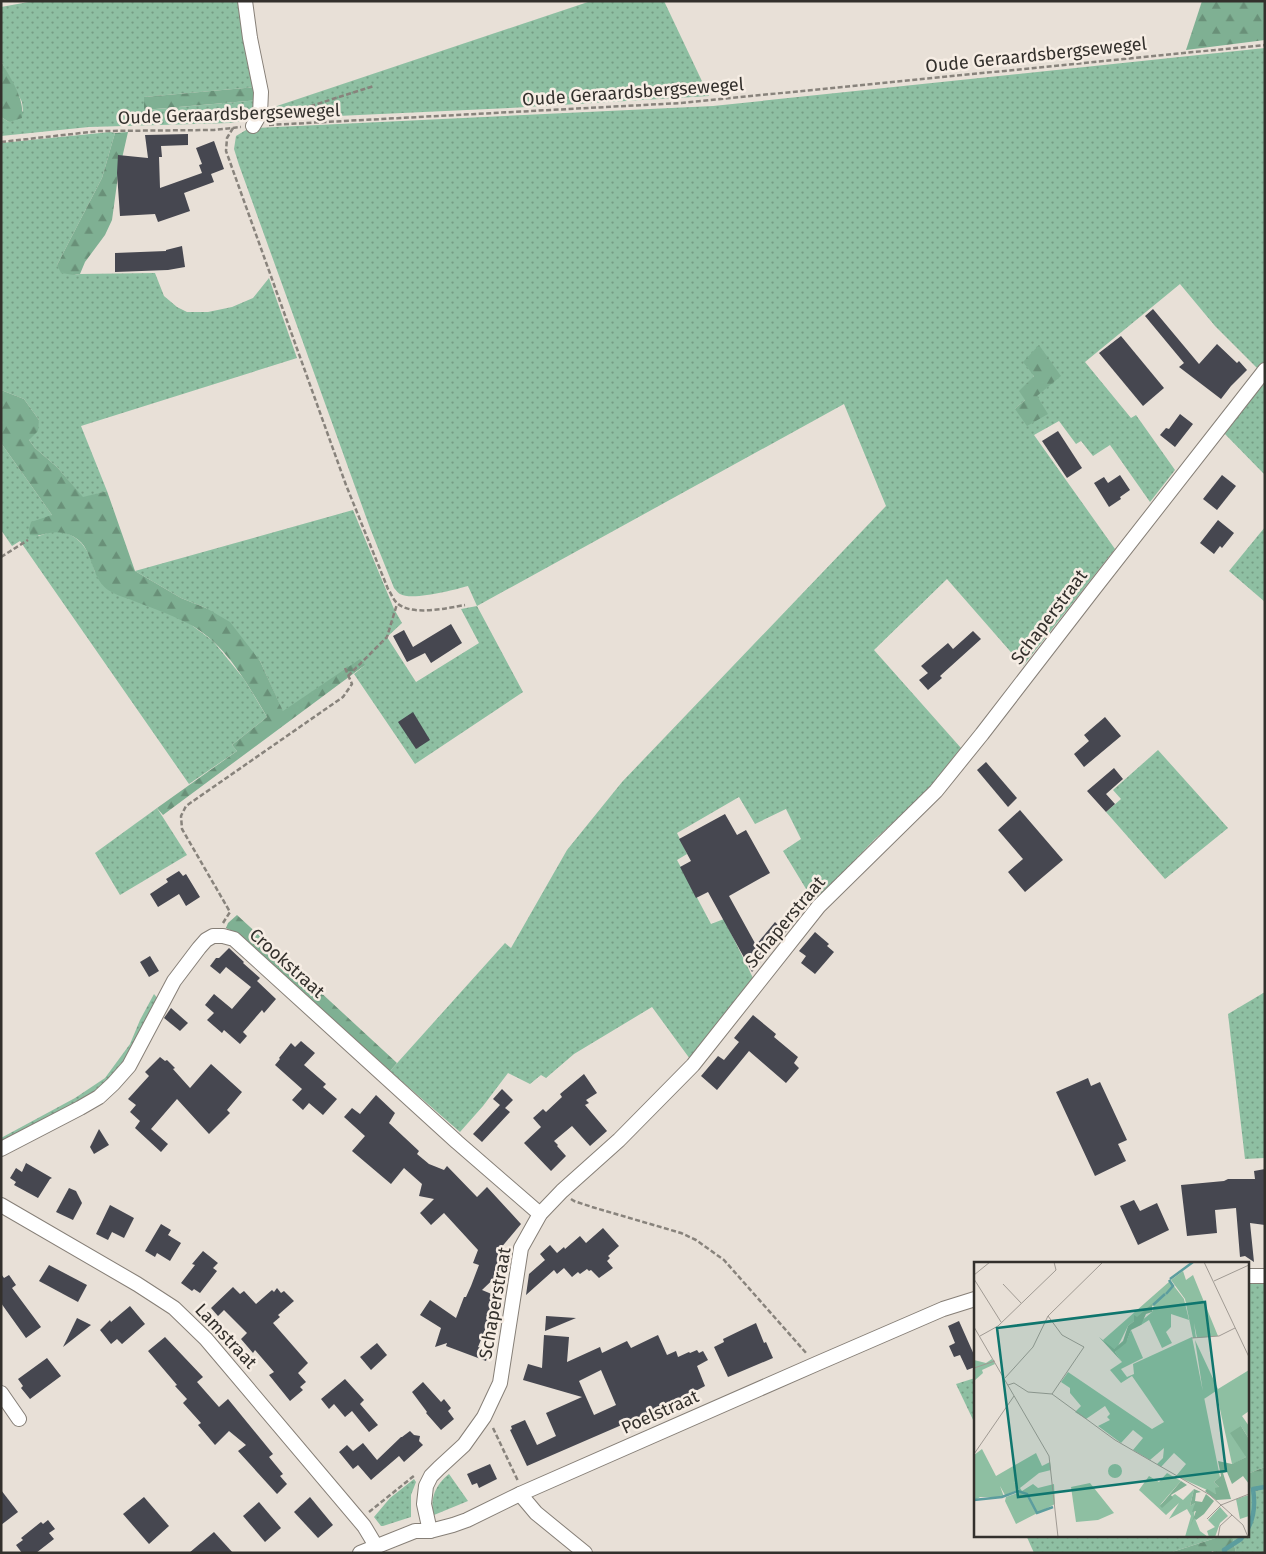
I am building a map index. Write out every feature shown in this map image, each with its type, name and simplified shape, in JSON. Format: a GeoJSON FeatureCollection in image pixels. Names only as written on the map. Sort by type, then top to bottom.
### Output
{"type":"FeatureCollection","features":[{"type":"Feature","properties":{"kind":"street"},"geometry":{"type":"LineString","coordinates":[[245,1],[261,92],[257,120]]}},
{"type":"Feature","properties":{"kind":"street","name":"Schaperstraat"},"geometry":{"type":"LineString","coordinates":[[426,1486],[438,1468],[464,1445],[484,1417],[500,1383],[520,1248],[540,1214],[562,1191],[619,1140],[693,1066],[819,906],[936,791],[1265,370]]}},
{"type":"Feature","properties":{"kind":"street"},"geometry":{"type":"LineString","coordinates":[[1,1150],[80,1108],[98,1097],[113,1084],[129,1066],[174,982],[206,940],[213,936]]}},
{"type":"Feature","properties":{"kind":"street","name":"Crookstraat"},"geometry":{"type":"LineString","coordinates":[[213,936],[234,939],[450,1136],[540,1214]]}},
{"type":"Feature","properties":{"kind":"street","name":"Lamstraat"},"geometry":{"type":"LineString","coordinates":[[1,1205],[137,1284],[174,1308],[206,1339],[359,1520],[376,1546]]}},
{"type":"Feature","properties":{"kind":"street"},"geometry":{"type":"LineString","coordinates":[[1248,1276],[1265,1276]]}},
{"type":"Feature","properties":{"kind":"street","name":"Poelstraat"},"geometry":{"type":"LineString","coordinates":[[360,1553],[416,1531],[430,1531],[466,1520],[520,1494],[816,1364],[943,1309],[974,1299]]}},
{"type":"Feature","properties":{"kind":"street"},"geometry":{"type":"LineString","coordinates":[[3,1400],[19,1418]]}},
{"type":"Feature","properties":{"kind":"street"},"geometry":{"type":"LineString","coordinates":[[426,1486],[424,1504],[430,1531]]}},
{"type":"Feature","properties":{"kind":"street"},"geometry":{"type":"LineString","coordinates":[[520,1494],[536,1513],[585,1553]]}},
{"type":"Feature","properties":{"kind":"path","name":"Oude Geraardsbergsewegel"},"geometry":{"type":"LineString","coordinates":[[1,142],[99,131],[214,130],[233,128],[257,120],[681,103],[1265,45]]}},
{"type":"Feature","properties":{"kind":"path"},"geometry":{"type":"LineString","coordinates":[[257,120],[298,110],[374,86]]}},
{"type":"Feature","properties":{"kind":"path"},"geometry":{"type":"LineString","coordinates":[[233,128],[226,138],[226,151],[346,484],[388,589],[397,604],[412,610],[437,610],[465,605]]}},
{"type":"Feature","properties":{"kind":"path"},"geometry":{"type":"LineString","coordinates":[[1,557],[28,540]]}},
{"type":"Feature","properties":{"kind":"path"},"geometry":{"type":"LineString","coordinates":[[348,676],[387,637],[397,604]]}},
{"type":"Feature","properties":{"kind":"path"},"geometry":{"type":"LineString","coordinates":[[213,936],[230,912],[182,829],[181,816],[186,806],[343,697],[352,684],[345,668]]}},
{"type":"Feature","properties":{"kind":"path"},"geometry":{"type":"LineString","coordinates":[[562,1191],[574,1201],[681,1233],[696,1240],[724,1260],[816,1364]]}},
{"type":"Feature","properties":{"kind":"path"},"geometry":{"type":"LineString","coordinates":[[484,1417],[491,1424],[518,1482],[520,1494]]}},
{"type":"Feature","properties":{"kind":"path"},"geometry":{"type":"LineString","coordinates":[[359,1520],[417,1474],[426,1486]]}},
{"type":"Feature","properties":{"kind":"green space"},"geometry":{"type":"Polygon","coordinates":[[[34,1],[243,1],[256,87],[144,97],[145,110],[258,100],[251,118],[230,123],[89,127],[1,136],[1,117],[9,122],[23,111],[22,102],[1,61],[1,7],[34,1]]]}},
{"type":"Feature","properties":{"kind":"green space"},"geometry":{"type":"Polygon","coordinates":[[[591,1],[664,1],[709,96],[510,108],[273,119],[271,108],[591,1]]]}},
{"type":"Feature","properties":{"kind":"green space"},"geometry":{"type":"Polygon","coordinates":[[[1202,1],[1265,1],[1265,40],[1186,50],[1202,1]]]}},
{"type":"Feature","properties":{"kind":"green space"},"geometry":{"type":"Polygon","coordinates":[[[1265,48],[1265,362],[1259,370],[1215,326],[1180,284],[1085,362],[1131,418],[1136,415],[1175,470],[1150,502],[1110,445],[1093,456],[1081,441],[1076,444],[1059,421],[1034,435],[1115,549],[1023,666],[947,579],[874,650],[961,748],[925,793],[874,840],[814,902],[783,851],[801,839],[786,809],[755,824],[739,797],[677,833],[687,854],[677,860],[711,924],[724,919],[754,980],[690,1059],[652,1007],[574,1054],[546,1078],[541,1075],[530,1084],[508,1073],[460,1132],[390,1071],[505,943],[511,948],[567,850],[622,782],[886,506],[844,404],[477,606],[468,586],[423,596],[400,594],[394,588],[370,528],[239,165],[234,149],[236,136],[246,130],[256,128],[713,106],[1265,48]],[[1034,375],[1025,400],[1015,409],[1037,396],[1034,375]]]}},
{"type":"Feature","properties":{"kind":"green space"},"geometry":{"type":"Polygon","coordinates":[[[1,61],[16,88],[21,103],[22,118],[9,122],[1,117],[1,61]]]}},
{"type":"Feature","properties":{"kind":"green space"},"geometry":{"type":"Polygon","coordinates":[[[256,87],[258,100],[144,110],[144,97],[256,87]]]}},
{"type":"Feature","properties":{"kind":"green space"},"geometry":{"type":"Polygon","coordinates":[[[128,132],[118,176],[112,220],[105,235],[85,262],[80,274],[61,273],[57,265],[102,178],[115,133],[128,132]]]}},
{"type":"Feature","properties":{"kind":"green space"},"geometry":{"type":"Polygon","coordinates":[[[115,133],[102,178],[57,265],[74,275],[155,273],[164,296],[177,307],[187,312],[208,312],[232,307],[253,298],[269,278],[297,358],[81,426],[107,491],[83,498],[57,467],[35,448],[29,440],[39,420],[24,399],[1,390],[1,143],[115,133]]]}},
{"type":"Feature","properties":{"kind":"green space"},"geometry":{"type":"Polygon","coordinates":[[[1039,345],[1061,376],[1037,396],[1048,414],[1027,426],[1015,409],[1025,400],[1019,391],[1034,376],[1023,362],[1039,345]]]}},
{"type":"Feature","properties":{"kind":"green space"},"geometry":{"type":"Polygon","coordinates":[[[1265,381],[1265,475],[1224,433],[1265,381]]]}},
{"type":"Feature","properties":{"kind":"green space"},"geometry":{"type":"Polygon","coordinates":[[[1,390],[24,399],[39,420],[38,431],[29,440],[35,448],[57,467],[83,497],[107,491],[135,571],[181,598],[206,608],[230,622],[260,661],[283,711],[360,659],[365,665],[163,815],[157,808],[237,751],[232,745],[267,717],[234,665],[214,642],[202,632],[174,617],[108,590],[96,575],[86,550],[74,537],[58,532],[30,535],[31,522],[52,515],[1,443],[1,390]]]}},
{"type":"Feature","properties":{"kind":"green space"},"geometry":{"type":"Polygon","coordinates":[[[1,443],[52,515],[38,536],[53,531],[74,537],[80,541],[88,552],[95,572],[190,624],[213,641],[244,679],[267,717],[232,745],[237,751],[189,784],[20,541],[12,546],[1,530],[1,443]]]}},
{"type":"Feature","properties":{"kind":"green space"},"geometry":{"type":"Polygon","coordinates":[[[353,510],[394,609],[402,623],[387,637],[416,682],[479,643],[461,609],[477,606],[523,692],[415,764],[354,674],[365,665],[283,712],[260,661],[206,608],[181,598],[135,571],[353,510]]]}},
{"type":"Feature","properties":{"kind":"green space"},"geometry":{"type":"Polygon","coordinates":[[[1265,527],[1265,602],[1229,571],[1265,527]]]}},
{"type":"Feature","properties":{"kind":"green space"},"geometry":{"type":"Polygon","coordinates":[[[1158,750],[1228,828],[1165,879],[1106,812],[1121,799],[1113,790],[1158,750]]]}},
{"type":"Feature","properties":{"kind":"green space"},"geometry":{"type":"Polygon","coordinates":[[[157,808],[187,855],[120,895],[95,853],[157,808]]]}},
{"type":"Feature","properties":{"kind":"green space"},"geometry":{"type":"Polygon","coordinates":[[[237,915],[397,1063],[390,1071],[237,933],[226,928],[228,923],[237,915]]]}},
{"type":"Feature","properties":{"kind":"green space"},"geometry":{"type":"Polygon","coordinates":[[[1265,992],[1265,1158],[1245,1159],[1228,1014],[1265,992]]]}},
{"type":"Feature","properties":{"kind":"green space"},"geometry":{"type":"Polygon","coordinates":[[[154,994],[159,1000],[127,1060],[92,1096],[1,1144],[1,1138],[75,1098],[105,1078],[130,1044],[154,994]]]}},
{"type":"Feature","properties":{"kind":"green space"},"geometry":{"type":"Polygon","coordinates":[[[1248,1281],[1265,1282],[1265,1467],[1248,1474],[1248,1281]]]}},
{"type":"Feature","properties":{"kind":"green space"},"geometry":{"type":"Polygon","coordinates":[[[974,1378],[974,1422],[956,1384],[974,1378]]]}},
{"type":"Feature","properties":{"kind":"green space"},"geometry":{"type":"Polygon","coordinates":[[[1265,1467],[1265,1488],[1252,1493],[1248,1483],[1248,1474],[1265,1467]]]}},
{"type":"Feature","properties":{"kind":"green space"},"geometry":{"type":"Polygon","coordinates":[[[449,1474],[468,1501],[434,1515],[432,1503],[435,1492],[440,1482],[449,1474]]]}},
{"type":"Feature","properties":{"kind":"green space"},"geometry":{"type":"Polygon","coordinates":[[[414,1479],[416,1482],[411,1495],[411,1517],[381,1526],[374,1517],[390,1498],[414,1479]]]}},
{"type":"Feature","properties":{"kind":"green space"},"geometry":{"type":"Polygon","coordinates":[[[1248,1483],[1252,1493],[1265,1488],[1265,1553],[1236,1553],[1232,1536],[1248,1536],[1248,1483]]]}},
{"type":"Feature","properties":{"kind":"green space"},"geometry":{"type":"Polygon","coordinates":[[[1026,1536],[1222,1536],[1169,1553],[1034,1553],[1026,1536]]]}},
{"type":"Feature","properties":{"kind":"green space"},"geometry":{"type":"Polygon","coordinates":[[[1222,1536],[1232,1536],[1236,1553],[1214,1553],[1213,1551],[1209,1553],[1169,1553],[1222,1536]]]}},
{"type":"Feature","properties":{"kind":"building"},"geometry":{"type":"Polygon","coordinates":[[[188,134],[188,145],[161,146],[162,157],[159,157],[160,188],[202,173],[199,165],[202,164],[196,148],[214,141],[224,169],[211,174],[214,182],[184,193],[190,211],[158,222],[155,214],[120,216],[117,173],[118,155],[148,158],[145,135],[188,134]]]}},
{"type":"Feature","properties":{"kind":"building"},"geometry":{"type":"Polygon","coordinates":[[[182,246],[185,267],[168,270],[115,272],[115,253],[166,251],[182,246]]]}},
{"type":"Feature","properties":{"kind":"building"},"geometry":{"type":"Polygon","coordinates":[[[1153,309],[1199,364],[1217,344],[1237,363],[1239,361],[1247,370],[1221,399],[1179,367],[1184,363],[1145,316],[1153,309]]]}},
{"type":"Feature","properties":{"kind":"building"},"geometry":{"type":"Polygon","coordinates":[[[1121,336],[1164,388],[1143,406],[1099,353],[1121,336]]]}},
{"type":"Feature","properties":{"kind":"building"},"geometry":{"type":"Polygon","coordinates":[[[1180,414],[1193,424],[1175,447],[1160,435],[1166,428],[1169,429],[1180,414]]]}},
{"type":"Feature","properties":{"kind":"building"},"geometry":{"type":"Polygon","coordinates":[[[1058,431],[1082,468],[1067,478],[1042,441],[1058,431]]]}},
{"type":"Feature","properties":{"kind":"building"},"geometry":{"type":"Polygon","coordinates":[[[1120,475],[1130,490],[1109,507],[1094,483],[1104,477],[1108,483],[1120,475]]]}},
{"type":"Feature","properties":{"kind":"building"},"geometry":{"type":"Polygon","coordinates":[[[1222,475],[1236,486],[1217,510],[1203,499],[1222,475]]]}},
{"type":"Feature","properties":{"kind":"building"},"geometry":{"type":"Polygon","coordinates":[[[1218,520],[1234,533],[1222,548],[1220,546],[1214,554],[1200,543],[1218,520]]]}},
{"type":"Feature","properties":{"kind":"building"},"geometry":{"type":"Polygon","coordinates":[[[451,624],[462,643],[431,663],[425,653],[407,662],[393,636],[404,630],[413,647],[451,624]]]}},
{"type":"Feature","properties":{"kind":"building"},"geometry":{"type":"Polygon","coordinates":[[[973,631],[981,639],[940,676],[942,678],[928,690],[919,680],[928,673],[921,666],[948,643],[953,649],[973,631]]]}},
{"type":"Feature","properties":{"kind":"building"},"geometry":{"type":"Polygon","coordinates":[[[413,712],[430,740],[416,749],[398,722],[413,712]]]}},
{"type":"Feature","properties":{"kind":"building"},"geometry":{"type":"Polygon","coordinates":[[[1105,717],[1121,736],[1084,767],[1074,754],[1089,741],[1084,735],[1105,717]]]}},
{"type":"Feature","properties":{"kind":"building"},"geometry":{"type":"Polygon","coordinates":[[[986,762],[1017,798],[1008,807],[977,770],[986,762]]]}},
{"type":"Feature","properties":{"kind":"building"},"geometry":{"type":"Polygon","coordinates":[[[1114,768],[1123,779],[1106,794],[1115,804],[1106,812],[1087,791],[1114,768]]]}},
{"type":"Feature","properties":{"kind":"building"},"geometry":{"type":"Polygon","coordinates":[[[1020,810],[1063,860],[1025,892],[1008,872],[1023,859],[998,830],[1020,810]]]}},
{"type":"Feature","properties":{"kind":"building"},"geometry":{"type":"Polygon","coordinates":[[[725,814],[737,835],[746,830],[770,873],[729,896],[756,945],[775,922],[778,925],[793,907],[801,914],[752,972],[708,892],[696,898],[680,867],[691,861],[679,839],[725,814]]]}},
{"type":"Feature","properties":{"kind":"building"},"geometry":{"type":"Polygon","coordinates":[[[179,871],[183,876],[186,874],[200,897],[186,906],[179,894],[158,907],[150,894],[168,882],[166,879],[179,871]]]}},
{"type":"Feature","properties":{"kind":"building"},"geometry":{"type":"Polygon","coordinates":[[[815,932],[829,944],[827,946],[834,952],[815,974],[801,963],[806,956],[799,951],[815,932]]]}},
{"type":"Feature","properties":{"kind":"building"},"geometry":{"type":"Polygon","coordinates":[[[229,948],[260,978],[257,981],[276,999],[264,1013],[262,1010],[243,1032],[247,1036],[240,1044],[224,1030],[222,1033],[207,1020],[214,1013],[205,1005],[214,994],[232,1009],[251,987],[226,967],[220,974],[210,966],[216,958],[219,958],[229,948]]]}},
{"type":"Feature","properties":{"kind":"building"},"geometry":{"type":"Polygon","coordinates":[[[150,956],[159,971],[149,977],[140,962],[150,956]]]}},
{"type":"Feature","properties":{"kind":"building"},"geometry":{"type":"Polygon","coordinates":[[[171,1008],[188,1023],[180,1031],[164,1018],[171,1008]]]}},
{"type":"Feature","properties":{"kind":"building"},"geometry":{"type":"Polygon","coordinates":[[[753,1015],[776,1034],[774,1037],[798,1057],[794,1063],[799,1068],[786,1083],[749,1051],[717,1090],[701,1076],[718,1056],[724,1060],[739,1042],[734,1038],[753,1015]]]}},
{"type":"Feature","properties":{"kind":"building"},"geometry":{"type":"Polygon","coordinates":[[[301,1041],[315,1053],[304,1065],[326,1084],[323,1087],[337,1099],[323,1115],[309,1103],[303,1110],[292,1100],[302,1089],[275,1065],[291,1043],[295,1047],[301,1041]]]}},
{"type":"Feature","properties":{"kind":"building"},"geometry":{"type":"Polygon","coordinates":[[[160,1057],[165,1061],[167,1060],[175,1068],[173,1069],[190,1088],[211,1064],[242,1092],[227,1110],[230,1113],[209,1134],[177,1099],[151,1129],[168,1144],[161,1152],[135,1128],[140,1121],[130,1112],[136,1105],[128,1099],[149,1076],[145,1072],[160,1057]]]}},
{"type":"Feature","properties":{"kind":"building"},"geometry":{"type":"Polygon","coordinates":[[[584,1074],[597,1093],[586,1100],[589,1103],[585,1105],[607,1131],[590,1146],[572,1126],[554,1141],[566,1156],[551,1171],[524,1143],[541,1127],[533,1118],[543,1109],[546,1112],[562,1097],[560,1094],[584,1074]]]}},
{"type":"Feature","properties":{"kind":"building"},"geometry":{"type":"Polygon","coordinates":[[[1088,1078],[1091,1086],[1100,1082],[1127,1140],[1118,1144],[1126,1161],[1095,1176],[1056,1092],[1088,1078]]]}},
{"type":"Feature","properties":{"kind":"building"},"geometry":{"type":"Polygon","coordinates":[[[502,1089],[513,1100],[505,1108],[510,1112],[482,1142],[473,1134],[500,1105],[493,1099],[502,1089]]]}},
{"type":"Feature","properties":{"kind":"building"},"geometry":{"type":"Polygon","coordinates":[[[376,1095],[395,1113],[389,1123],[419,1151],[417,1154],[429,1164],[444,1170],[447,1166],[477,1197],[487,1187],[521,1224],[500,1249],[510,1260],[502,1268],[504,1269],[482,1290],[494,1295],[487,1319],[489,1320],[478,1347],[489,1351],[486,1361],[446,1346],[447,1343],[435,1347],[441,1328],[420,1315],[430,1300],[456,1318],[479,1265],[473,1263],[478,1250],[444,1213],[431,1225],[420,1213],[434,1199],[419,1196],[422,1184],[404,1168],[391,1184],[352,1151],[365,1136],[344,1117],[352,1108],[360,1114],[376,1095]]]}},
{"type":"Feature","properties":{"kind":"building"},"geometry":{"type":"Polygon","coordinates":[[[99,1129],[109,1145],[94,1154],[90,1147],[99,1129]]]}},
{"type":"Feature","properties":{"kind":"building"},"geometry":{"type":"Polygon","coordinates":[[[26,1163],[52,1178],[38,1198],[14,1185],[16,1182],[10,1178],[16,1168],[22,1172],[26,1163]]]}},
{"type":"Feature","properties":{"kind":"building"},"geometry":{"type":"Polygon","coordinates":[[[1265,1169],[1265,1225],[1250,1223],[1254,1262],[1245,1256],[1240,1257],[1236,1208],[1215,1210],[1217,1233],[1187,1236],[1181,1185],[1228,1179],[1255,1179],[1254,1171],[1265,1169]]]}},
{"type":"Feature","properties":{"kind":"building"},"geometry":{"type":"Polygon","coordinates":[[[69,1188],[76,1191],[82,1203],[73,1220],[56,1212],[69,1188]]]}},
{"type":"Feature","properties":{"kind":"building"},"geometry":{"type":"Polygon","coordinates":[[[1134,1200],[1140,1211],[1157,1203],[1169,1230],[1138,1245],[1120,1206],[1134,1200]]]}},
{"type":"Feature","properties":{"kind":"building"},"geometry":{"type":"Polygon","coordinates":[[[110,1205],[134,1218],[124,1238],[112,1232],[108,1240],[96,1234],[110,1205]]]}},
{"type":"Feature","properties":{"kind":"building"},"geometry":{"type":"Polygon","coordinates":[[[161,1224],[171,1230],[168,1235],[181,1243],[170,1261],[157,1253],[155,1257],[145,1251],[161,1224]]]}},
{"type":"Feature","properties":{"kind":"building"},"geometry":{"type":"Polygon","coordinates":[[[603,1228],[619,1246],[608,1256],[610,1258],[607,1261],[613,1268],[599,1278],[591,1270],[587,1269],[580,1274],[578,1272],[572,1277],[564,1268],[557,1274],[554,1270],[526,1295],[529,1274],[545,1260],[540,1254],[550,1245],[557,1253],[564,1247],[565,1249],[580,1236],[586,1243],[603,1228]]]}},
{"type":"Feature","properties":{"kind":"building"},"geometry":{"type":"Polygon","coordinates":[[[203,1251],[218,1263],[213,1268],[217,1271],[200,1293],[194,1289],[192,1291],[181,1283],[195,1265],[192,1264],[203,1251]]]}},
{"type":"Feature","properties":{"kind":"building"},"geometry":{"type":"Polygon","coordinates":[[[49,1265],[87,1285],[78,1302],[39,1281],[49,1265]]]}},
{"type":"Feature","properties":{"kind":"building"},"geometry":{"type":"Polygon","coordinates":[[[1,1274],[4,1278],[9,1275],[16,1285],[12,1288],[41,1327],[26,1338],[1,1303],[1,1274]]]}},
{"type":"Feature","properties":{"kind":"building"},"geometry":{"type":"Polygon","coordinates":[[[233,1287],[240,1294],[244,1291],[256,1304],[277,1288],[281,1293],[284,1291],[294,1301],[278,1315],[280,1317],[273,1323],[308,1363],[298,1373],[306,1382],[300,1387],[303,1390],[290,1401],[269,1375],[274,1372],[255,1350],[253,1353],[241,1339],[247,1333],[224,1310],[218,1316],[211,1308],[233,1287]]]}},
{"type":"Feature","properties":{"kind":"building"},"geometry":{"type":"Polygon","coordinates":[[[130,1306],[145,1324],[122,1344],[117,1339],[111,1344],[100,1330],[110,1320],[111,1322],[130,1306]]]}},
{"type":"Feature","properties":{"kind":"building"},"geometry":{"type":"Polygon","coordinates":[[[546,1316],[576,1318],[545,1331],[546,1316]]]}},
{"type":"Feature","properties":{"kind":"building"},"geometry":{"type":"Polygon","coordinates":[[[77,1318],[91,1325],[63,1347],[77,1318]]]}},
{"type":"Feature","properties":{"kind":"building"},"geometry":{"type":"Polygon","coordinates":[[[959,1321],[974,1355],[974,1367],[967,1370],[960,1355],[954,1357],[949,1346],[955,1343],[948,1326],[959,1321]]]}},
{"type":"Feature","properties":{"kind":"building"},"geometry":{"type":"Polygon","coordinates":[[[756,1323],[764,1343],[766,1342],[773,1358],[728,1377],[714,1347],[724,1342],[723,1339],[756,1323]]]}},
{"type":"Feature","properties":{"kind":"building"},"geometry":{"type":"Polygon","coordinates":[[[544,1335],[569,1337],[567,1362],[600,1347],[602,1353],[627,1341],[631,1348],[658,1335],[667,1355],[676,1351],[678,1357],[697,1350],[699,1353],[703,1351],[708,1360],[697,1366],[705,1386],[677,1401],[527,1466],[510,1430],[512,1429],[511,1426],[525,1420],[537,1445],[556,1436],[546,1413],[582,1397],[523,1380],[528,1364],[542,1368],[544,1335]],[[601,1370],[579,1381],[594,1415],[616,1405],[601,1370]]]}},
{"type":"Feature","properties":{"kind":"building"},"geometry":{"type":"Polygon","coordinates":[[[165,1337],[203,1377],[197,1382],[219,1407],[228,1399],[273,1454],[269,1457],[283,1474],[280,1476],[287,1484],[277,1494],[238,1451],[246,1445],[229,1431],[215,1445],[198,1425],[201,1423],[183,1403],[187,1399],[148,1351],[165,1337]]]}},
{"type":"Feature","properties":{"kind":"building"},"geometry":{"type":"Polygon","coordinates":[[[377,1343],[387,1355],[371,1370],[360,1357],[377,1343]]]}},
{"type":"Feature","properties":{"kind":"building"},"geometry":{"type":"Polygon","coordinates":[[[47,1358],[61,1376],[30,1399],[21,1388],[23,1386],[18,1379],[47,1358]]]}},
{"type":"Feature","properties":{"kind":"building"},"geometry":{"type":"Polygon","coordinates":[[[345,1379],[364,1400],[360,1404],[378,1425],[369,1432],[352,1411],[345,1417],[334,1404],[329,1409],[321,1399],[345,1379]]]}},
{"type":"Feature","properties":{"kind":"building"},"geometry":{"type":"Polygon","coordinates":[[[423,1382],[441,1402],[444,1399],[451,1408],[448,1411],[454,1419],[441,1430],[426,1413],[412,1392],[423,1382]]]}},
{"type":"Feature","properties":{"kind":"building"},"geometry":{"type":"Polygon","coordinates":[[[410,1431],[414,1435],[420,1436],[419,1441],[423,1445],[404,1462],[399,1456],[371,1480],[358,1465],[353,1469],[339,1452],[347,1445],[353,1451],[363,1443],[377,1460],[410,1431]]]}},
{"type":"Feature","properties":{"kind":"building"},"geometry":{"type":"Polygon","coordinates":[[[490,1464],[497,1479],[479,1488],[477,1483],[472,1485],[467,1474],[490,1464]]]}},
{"type":"Feature","properties":{"kind":"building"},"geometry":{"type":"Polygon","coordinates":[[[1,1490],[18,1512],[1,1525],[1,1490]]]}},
{"type":"Feature","properties":{"kind":"building"},"geometry":{"type":"Polygon","coordinates":[[[144,1497],[169,1526],[149,1544],[123,1514],[144,1497]]]}},
{"type":"Feature","properties":{"kind":"building"},"geometry":{"type":"Polygon","coordinates":[[[310,1497],[333,1525],[318,1538],[294,1512],[310,1497]]]}},
{"type":"Feature","properties":{"kind":"building"},"geometry":{"type":"Polygon","coordinates":[[[259,1502],[281,1528],[265,1542],[243,1516],[259,1502]]]}},
{"type":"Feature","properties":{"kind":"building"},"geometry":{"type":"Polygon","coordinates":[[[48,1520],[55,1529],[49,1533],[54,1539],[36,1553],[22,1553],[16,1545],[23,1540],[21,1538],[41,1522],[43,1524],[48,1520]]]}},
{"type":"Feature","properties":{"kind":"building"},"geometry":{"type":"Polygon","coordinates":[[[214,1532],[233,1553],[189,1553],[214,1532]]]}},
{"type":"Feature","properties":{"kind":"waterway"},"geometry":{"type":"LineString","coordinates":[[1248,1528],[1254,1510],[1253,1489],[1265,1487]]}},
{"type":"Feature","properties":{"kind":"waterway"},"geometry":{"type":"LineString","coordinates":[[1225,1553],[1224,1550],[1243,1536]]}}]}
